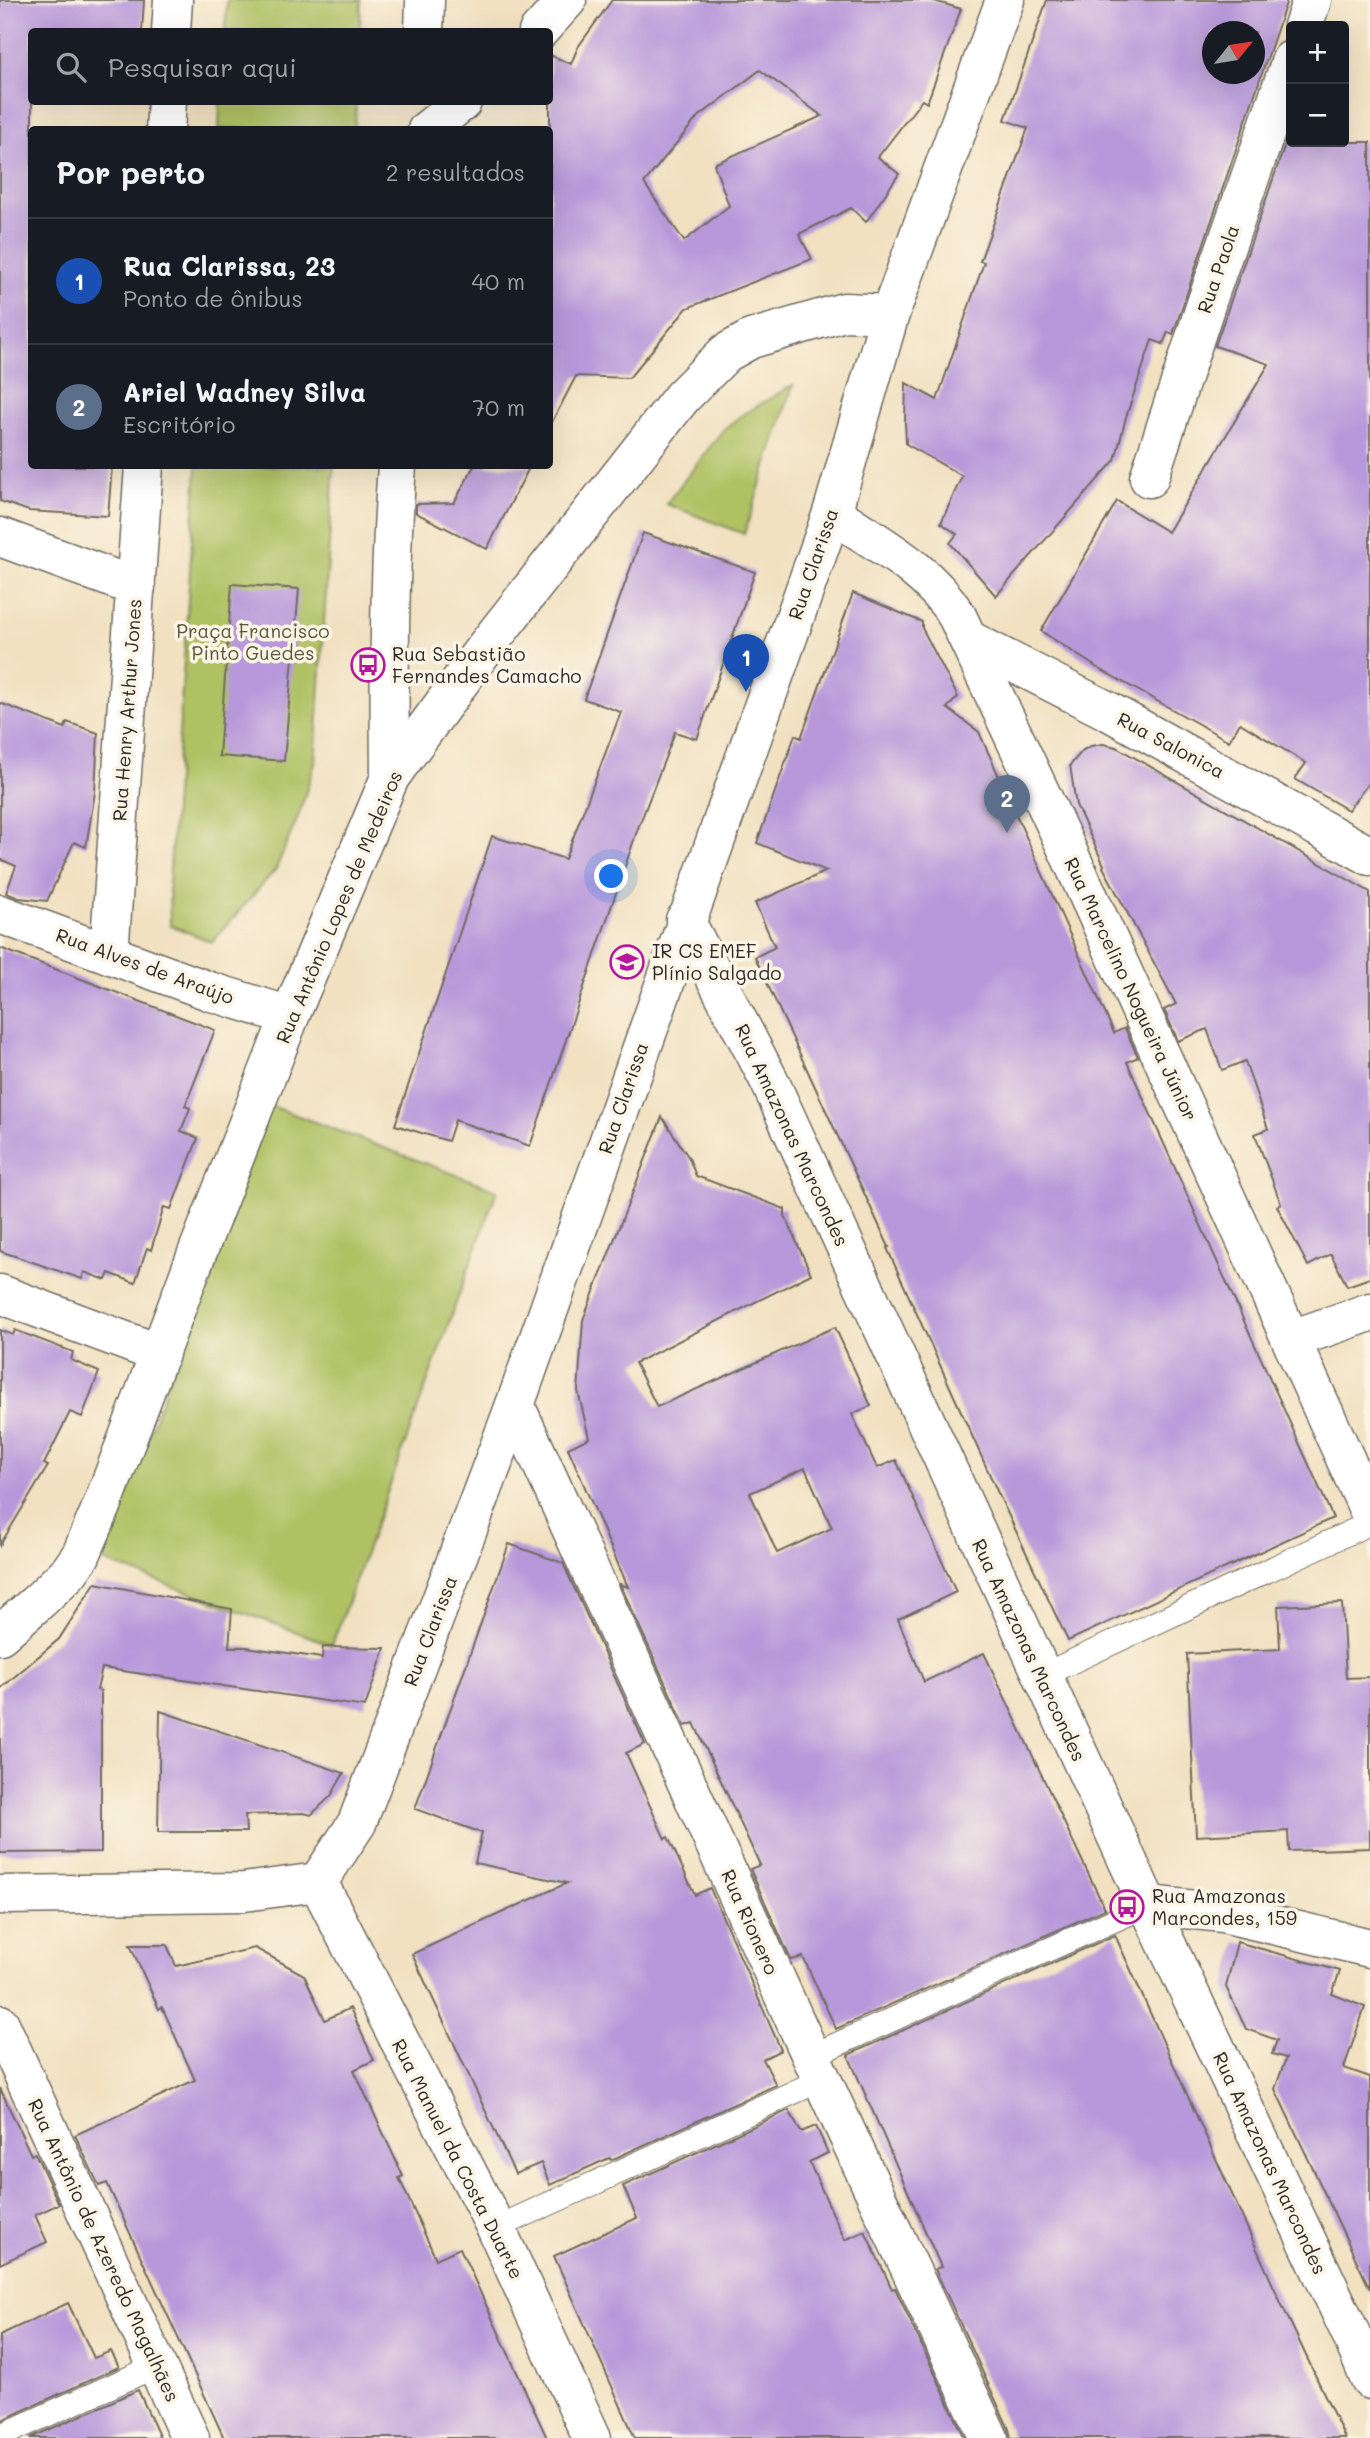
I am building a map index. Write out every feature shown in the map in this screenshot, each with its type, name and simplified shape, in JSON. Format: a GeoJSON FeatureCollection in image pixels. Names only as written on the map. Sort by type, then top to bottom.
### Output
{"type":"FeatureCollection","features":[{"type":"Feature","properties":{"kind":"street"},"geometry":{"type":"LineString","coordinates":[[171,28],[173,0]]}},
{"type":"Feature","properties":{"kind":"street"},"geometry":{"type":"LineString","coordinates":[[424,28],[425,0]]}},
{"type":"Feature","properties":{"kind":"street"},"geometry":{"type":"LineString","coordinates":[[542,28],[566,0]]}},
{"type":"Feature","properties":{"kind":"street","name":"Rua Clarissa"},"geometry":{"type":"LineString","coordinates":[[318,1882],[357,1823],[515,1405],[685,920],[832,513],[890,314],[1005,0]]}},
{"type":"Feature","properties":{"kind":"street"},"geometry":{"type":"LineString","coordinates":[[1305,21],[1312,0]]}},
{"type":"Feature","properties":{"kind":"street","name":"Rua Paola"},"geometry":{"type":"LineString","coordinates":[[1149,478],[1207,300],[1286,74]]}},
{"type":"Feature","properties":{"kind":"street"},"geometry":{"type":"LineString","coordinates":[[165,126],[167,105]]}},
{"type":"Feature","properties":{"kind":"street"},"geometry":{"type":"LineString","coordinates":[[420,126],[421,105]]}},
{"type":"Feature","properties":{"kind":"street"},"geometry":{"type":"LineString","coordinates":[[433,126],[458,105]]}},
{"type":"Feature","properties":{"kind":"street","name":"Rua Antônio Lopes de Medeiros"},"geometry":{"type":"LineString","coordinates":[[0,1635],[59,1581],[81,1555],[290,1016],[390,777],[514,610],[682,397],[707,370],[726,354],[751,339],[844,312],[890,314]]}},
{"type":"Feature","properties":{"kind":"street","name":"Rua Henry Arthur Jones"},"geometry":{"type":"LineString","coordinates":[[109,954],[144,469]]}},
{"type":"Feature","properties":{"kind":"street"},"geometry":{"type":"LineString","coordinates":[[390,777],[390,639],[397,469]]}},
{"type":"Feature","properties":{"kind":"street","name":"Rua Marcelino Nogueira Júnior"},"geometry":{"type":"LineString","coordinates":[[832,513],[929,579],[946,598],[970,640],[1370,1513]]}},
{"type":"Feature","properties":{"kind":"street"},"geometry":{"type":"LineString","coordinates":[[0,537],[136,587]]}},
{"type":"Feature","properties":{"kind":"street","name":"Rua Salonica"},"geometry":{"type":"LineString","coordinates":[[970,640],[1110,712],[1370,856]]}},
{"type":"Feature","properties":{"kind":"street","name":"Rua Alves de Araújo"},"geometry":{"type":"LineString","coordinates":[[0,914],[209,991],[290,1016]]}},
{"type":"Feature","properties":{"kind":"street","name":"Rua Amazonas Marcondes"},"geometry":{"type":"LineString","coordinates":[[685,920],[769,1080],[1041,1676],[1351,2334],[1370,2381]]}},
{"type":"Feature","properties":{"kind":"street"},"geometry":{"type":"LineString","coordinates":[[0,1294],[160,1354]]}},
{"type":"Feature","properties":{"kind":"street"},"geometry":{"type":"LineString","coordinates":[[1292,1339],[1370,1312]]}},
{"type":"Feature","properties":{"kind":"street","name":"Rua Rionero"},"geometry":{"type":"LineString","coordinates":[[515,1405],[989,2438]]}},
{"type":"Feature","properties":{"kind":"street"},"geometry":{"type":"LineString","coordinates":[[0,1895],[244,1892],[318,1882]]}},
{"type":"Feature","properties":{"kind":"street","name":"Rua Manuel da Costa Duarte"},"geometry":{"type":"LineString","coordinates":[[318,1882],[496,2228],[592,2438]]}},
{"type":"Feature","properties":{"kind":"street"},"geometry":{"type":"LineString","coordinates":[[1148,1905],[1223,1913],[1370,1948]]}},
{"type":"Feature","properties":{"kind":"street","name":"Rua Antônio de Azeredo Magalhães"},"geometry":{"type":"LineString","coordinates":[[0,2024],[190,2438]]}},
{"type":"Feature","properties":{"kind":"lane"},"geometry":{"type":"LineString","coordinates":[[1041,1676],[1370,1523]]}},
{"type":"Feature","properties":{"kind":"lane"},"geometry":{"type":"LineString","coordinates":[[496,2228],[1148,1905]]}},
{"type":"Feature","properties":{"kind":"lane"},"geometry":{"type":"LineString","coordinates":[[0,2436],[156,2366]]}},
{"type":"Feature","properties":{"kind":"green space"},"geometry":{"type":"Polygon","coordinates":[[[227,0],[361,0],[360,28],[225,28],[227,0]]]}},
{"type":"Feature","properties":{"kind":"green space"},"geometry":{"type":"Polygon","coordinates":[[[220,105],[356,105],[355,126],[219,126],[220,105]]]}},
{"type":"Feature","properties":{"kind":"green space"},"geometry":{"type":"Polygon","coordinates":[[[793,385],[744,534],[666,504],[724,429],[742,415],[793,385]]]}},
{"type":"Feature","properties":{"kind":"green space","name":"Praça Francisco Pinto Guedes"},"geometry":{"type":"Polygon","coordinates":[[[197,469],[334,469],[315,763],[298,817],[276,869],[212,942],[170,925],[169,884],[197,469]]]}},
{"type":"Feature","properties":{"kind":"green space"},"geometry":{"type":"Polygon","coordinates":[[[269,1105],[497,1190],[332,1645],[103,1561],[269,1105]]]}},
{"type":"Feature","properties":{"kind":"building"},"geometry":{"type":"Polygon","coordinates":[[[0,0],[144,0],[142,28],[28,28],[28,105],[32,105],[32,126],[28,126],[28,469],[112,469],[108,516],[29,511],[0,501],[0,0]]]}},
{"type":"Feature","properties":{"kind":"building"},"geometry":{"type":"Polygon","coordinates":[[[612,0],[931,0],[961,9],[927,103],[922,100],[878,157],[899,174],[866,222],[851,208],[799,234],[812,259],[687,308],[629,378],[576,376],[553,420],[553,126],[550,126],[550,105],[553,105],[553,56],[571,64],[578,47],[612,0]],[[760,70],[697,118],[644,183],[684,241],[729,206],[714,164],[822,116],[760,70]]]}},
{"type":"Feature","properties":{"kind":"building"},"geometry":{"type":"Polygon","coordinates":[[[1047,0],[1287,0],[1265,64],[1265,21],[1202,21],[1202,84],[1258,84],[1173,334],[1168,332],[1163,344],[1152,340],[1126,417],[1115,460],[996,596],[950,543],[957,534],[941,523],[962,476],[906,444],[906,383],[937,400],[984,262],[980,261],[1028,128],[1005,120],[1047,0]]]}},
{"type":"Feature","properties":{"kind":"building"},"geometry":{"type":"Polygon","coordinates":[[[1286,142],[1286,147],[1349,147],[1349,142],[1370,142],[1370,781],[1348,810],[1295,779],[1306,763],[1240,723],[1229,741],[1096,667],[1041,631],[1117,501],[1168,532],[1269,364],[1215,346],[1286,142]]]}},
{"type":"Feature","properties":{"kind":"building"},"geometry":{"type":"Polygon","coordinates":[[[472,469],[528,469],[487,549],[416,513],[416,504],[454,503],[472,469]]]}},
{"type":"Feature","properties":{"kind":"building"},"geometry":{"type":"Polygon","coordinates":[[[643,533],[755,572],[697,739],[675,732],[637,831],[530,1146],[455,1120],[448,1141],[395,1125],[492,836],[565,859],[621,712],[584,699],[643,533]]]}},
{"type":"Feature","properties":{"kind":"building"},"geometry":{"type":"Polygon","coordinates":[[[232,584],[299,589],[284,761],[219,756],[232,584]]]}},
{"type":"Feature","properties":{"kind":"building"},"geometry":{"type":"Polygon","coordinates":[[[853,593],[922,622],[922,628],[958,697],[947,708],[979,732],[1114,1033],[1125,1028],[1138,1057],[1127,1062],[1333,1518],[1068,1641],[755,957],[775,947],[755,903],[827,871],[757,843],[795,735],[801,738],[853,593]]]}},
{"type":"Feature","properties":{"kind":"building"},"geometry":{"type":"Polygon","coordinates":[[[0,703],[65,728],[67,722],[98,733],[95,792],[86,847],[74,842],[47,901],[19,898],[6,893],[16,866],[0,859],[0,703]]]}},
{"type":"Feature","properties":{"kind":"building"},"geometry":{"type":"Polygon","coordinates":[[[1103,744],[1116,747],[1370,892],[1370,1278],[1347,1286],[1331,1254],[1308,1266],[1277,1206],[1281,1204],[1255,1134],[1268,1129],[1245,1061],[1222,1070],[1207,1029],[1178,1041],[1164,1010],[1176,1004],[1103,867],[1076,805],[1070,765],[1083,750],[1103,744]]]}},
{"type":"Feature","properties":{"kind":"building"},"geometry":{"type":"Polygon","coordinates":[[[0,948],[215,1030],[185,1106],[190,1108],[181,1131],[198,1138],[171,1209],[164,1207],[151,1250],[147,1248],[135,1283],[109,1273],[106,1280],[84,1272],[82,1279],[0,1251],[0,948]]]}},
{"type":"Feature","properties":{"kind":"building"},"geometry":{"type":"Polygon","coordinates":[[[662,1117],[689,1158],[696,1176],[785,1209],[785,1216],[811,1274],[635,1363],[657,1407],[835,1327],[871,1406],[852,1414],[877,1468],[896,1460],[956,1592],[898,1619],[924,1682],[984,1653],[1105,1909],[836,2029],[803,1957],[791,1960],[750,1869],[760,1865],[694,1723],[685,1726],[620,1584],[628,1587],[568,1448],[589,1438],[578,1391],[583,1320],[662,1117]],[[805,1468],[750,1493],[777,1553],[832,1528],[805,1468]]]}},
{"type":"Feature","properties":{"kind":"building"},"geometry":{"type":"Polygon","coordinates":[[[0,1330],[13,1335],[15,1330],[73,1352],[71,1360],[99,1372],[82,1417],[70,1412],[44,1464],[48,1466],[0,1545],[0,1330]]]}},
{"type":"Feature","properties":{"kind":"building"},"geometry":{"type":"Polygon","coordinates":[[[509,1544],[563,1563],[645,1744],[626,1753],[665,1839],[668,1837],[695,1895],[710,1888],[781,2050],[763,2059],[776,2085],[550,2185],[541,2163],[515,2174],[412,1954],[567,1883],[475,1863],[482,1833],[415,1809],[509,1544]]]}},
{"type":"Feature","properties":{"kind":"building"},"geometry":{"type":"Polygon","coordinates":[[[95,1583],[232,1609],[229,1647],[322,1658],[323,1647],[385,1648],[365,1707],[102,1668],[97,1690],[101,1691],[101,1852],[0,1853],[0,1689],[59,1639],[95,1583]]]}},
{"type":"Feature","properties":{"kind":"building"},"geometry":{"type":"Polygon","coordinates":[[[1342,1603],[1346,1678],[1370,1677],[1370,1848],[1289,1851],[1288,1831],[1196,1836],[1187,1654],[1280,1649],[1278,1606],[1342,1603]]]}},
{"type":"Feature","properties":{"kind":"building"},"geometry":{"type":"Polygon","coordinates":[[[160,1711],[344,1773],[331,1796],[311,1815],[245,1815],[246,1832],[158,1832],[160,1711]]]}},
{"type":"Feature","properties":{"kind":"building"},"geometry":{"type":"Polygon","coordinates":[[[1115,1935],[1345,2438],[1011,2438],[935,2269],[941,2267],[848,2055],[1115,1935]]]}},
{"type":"Feature","properties":{"kind":"building"},"geometry":{"type":"Polygon","coordinates":[[[1237,1942],[1340,1971],[1332,1994],[1365,2007],[1344,2068],[1370,2077],[1370,2289],[1275,2089],[1286,2058],[1272,2054],[1277,2040],[1246,2029],[1226,1987],[1237,1942]]]}},
{"type":"Feature","properties":{"kind":"building"},"geometry":{"type":"Polygon","coordinates":[[[130,1945],[167,1945],[176,1966],[255,1948],[304,1975],[325,2020],[350,2008],[374,2060],[354,2070],[403,2176],[399,2178],[436,2259],[460,2248],[547,2438],[224,2438],[107,2183],[99,2186],[75,2135],[195,2080],[130,1945]]]}},
{"type":"Feature","properties":{"kind":"building"},"geometry":{"type":"Polygon","coordinates":[[[0,2088],[31,2155],[35,2153],[59,2204],[35,2215],[47,2242],[0,2264],[0,2088]]]}},
{"type":"Feature","properties":{"kind":"building"},"geometry":{"type":"Polygon","coordinates":[[[789,2110],[801,2132],[816,2126],[828,2153],[809,2162],[845,2240],[865,2231],[892,2289],[895,2288],[965,2438],[635,2438],[554,2256],[637,2218],[623,2186],[789,2110]]]}},
{"type":"Feature","properties":{"kind":"building"},"geometry":{"type":"Polygon","coordinates":[[[68,2303],[94,2358],[111,2351],[119,2367],[0,2421],[0,2335],[68,2303]]]}},
{"type":"Feature","properties":{"kind":"building"},"geometry":{"type":"Polygon","coordinates":[[[138,2390],[160,2438],[30,2438],[138,2390]]]}},
{"type":"Feature","properties":{"kind":"place","name":"Rua Sebastião Fernandes Camacho"},"geometry":{"type":"Point","coordinates":[368,665]}},
{"type":"Feature","properties":{"kind":"place","name":"Rua Clarissa, 23"},"geometry":{"type":"Point","coordinates":[746,692]}},
{"type":"Feature","properties":{"kind":"place","name":"Ariel Wadney Silva"},"geometry":{"type":"Point","coordinates":[1007,833]}},
{"type":"Feature","properties":{"kind":"place","name":"IR CS EMEF Plínio Salgado"},"geometry":{"type":"Point","coordinates":[627,962]}},
{"type":"Feature","properties":{"kind":"place","name":"Rua Amazonas Marcondes, 159"},"geometry":{"type":"Point","coordinates":[1127,1907]}}]}
